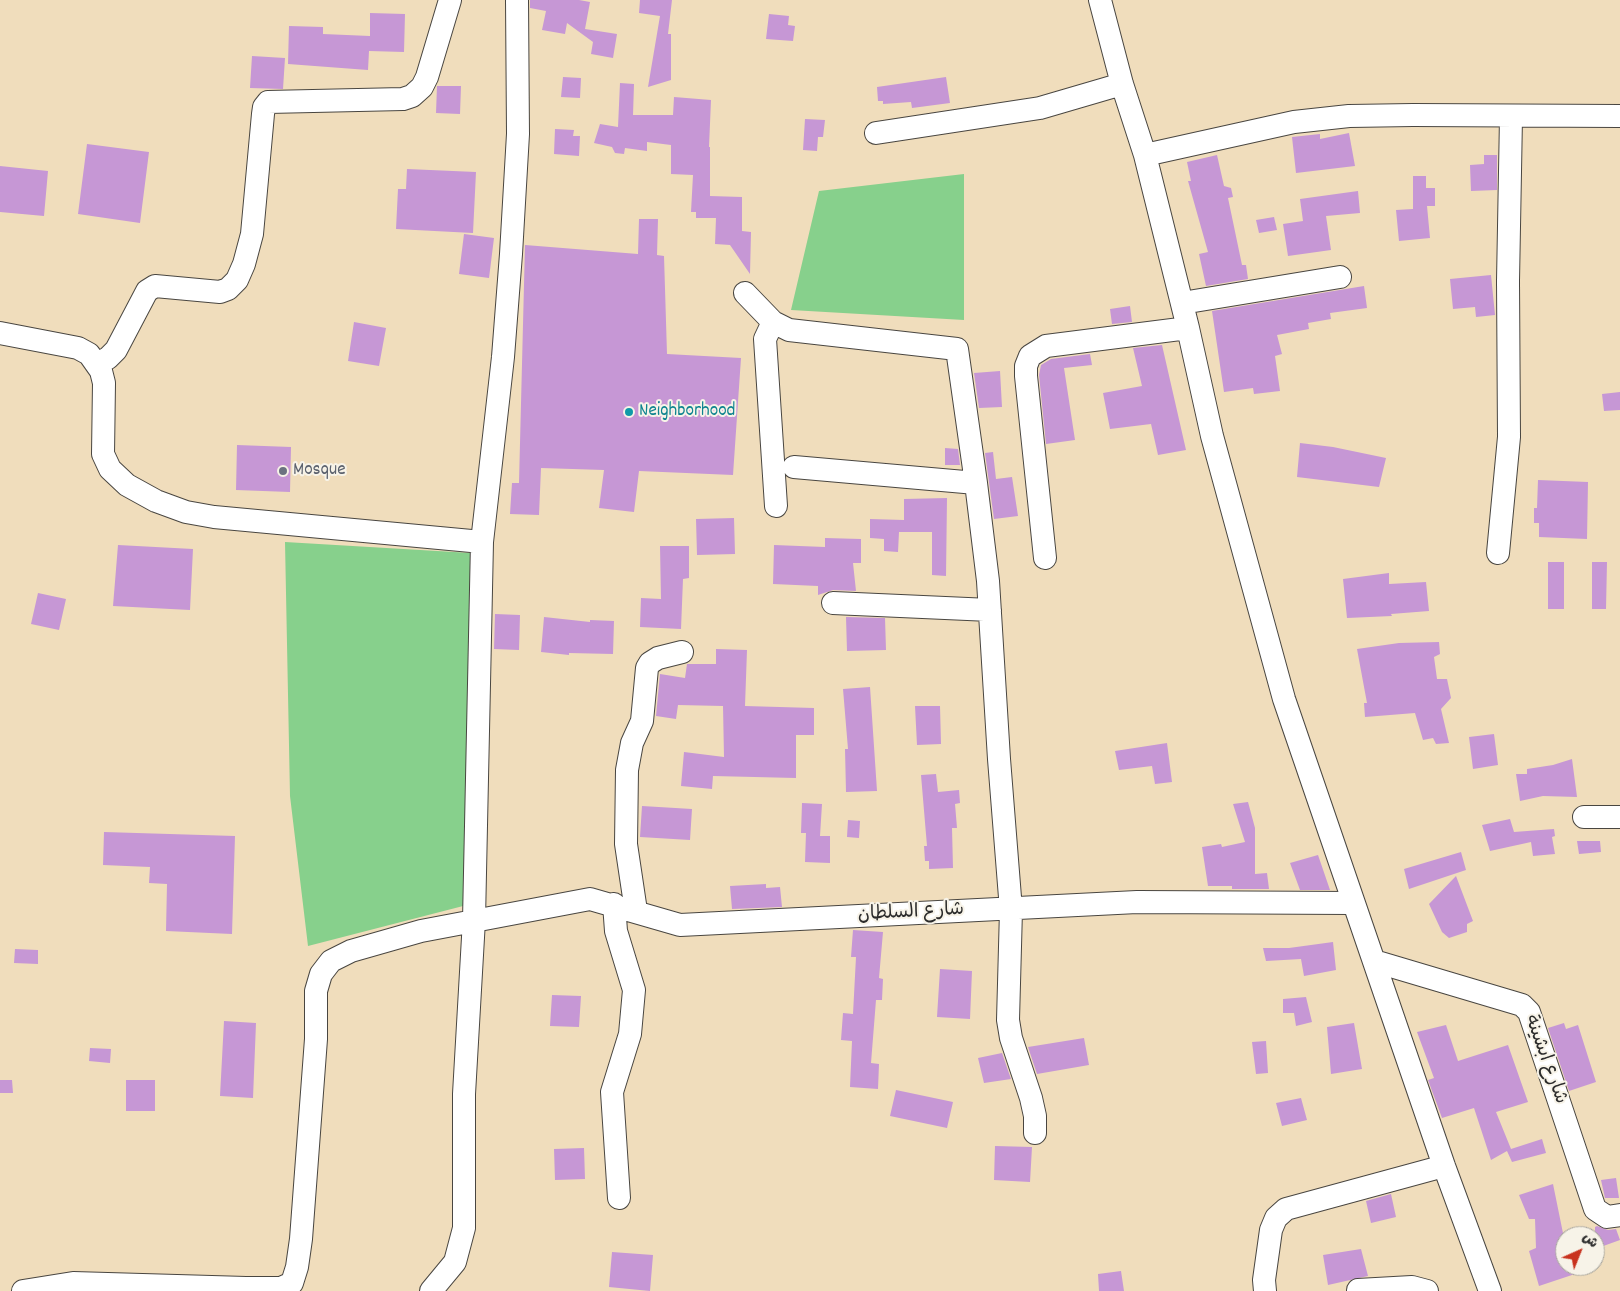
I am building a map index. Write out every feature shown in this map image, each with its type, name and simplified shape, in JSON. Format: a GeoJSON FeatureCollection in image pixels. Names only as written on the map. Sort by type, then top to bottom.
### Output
{"type":"FeatureCollection","features":[{"type":"Feature","properties":{"kind":"street"},"geometry":{"type":"LineString","coordinates":[[97,364],[108,358],[116,350],[147,292],[155,286],[220,292],[228,289],[237,280],[244,264],[252,234],[263,114],[268,102],[403,99],[412,96],[422,88],[427,77],[450,0]]}},
{"type":"Feature","properties":{"kind":"street"},"geometry":{"type":"LineString","coordinates":[[431,1291],[455,1262],[464,1228],[464,1094],[474,920],[482,542],[503,357],[511,254],[518,134],[517,0]]}},
{"type":"Feature","properties":{"kind":"street"},"geometry":{"type":"LineString","coordinates":[[1100,0],[1122,84],[1145,155],[1188,328],[1212,436],[1284,699],[1444,1166],[1490,1291]]}},
{"type":"Feature","properties":{"kind":"street"},"geometry":{"type":"LineString","coordinates":[[876,133],[1040,108],[1122,84]]}},
{"type":"Feature","properties":{"kind":"street"},"geometry":{"type":"LineString","coordinates":[[1145,155],[1294,122],[1349,116],[1620,116]]}},
{"type":"Feature","properties":{"kind":"street"},"geometry":{"type":"LineString","coordinates":[[1498,553],[1509,437],[1508,281],[1511,117]]}},
{"type":"Feature","properties":{"kind":"street"},"geometry":{"type":"LineString","coordinates":[[1182,303],[1340,277]]}},
{"type":"Feature","properties":{"kind":"street"},"geometry":{"type":"LineString","coordinates":[[745,293],[772,322],[789,330],[957,349],[976,483],[990,610],[1011,910],[1008,1020],[1011,1038],[1031,1098],[1035,1116],[1034,1133]]}},
{"type":"Feature","properties":{"kind":"street"},"geometry":{"type":"LineString","coordinates":[[772,322],[765,338],[776,506]]}},
{"type":"Feature","properties":{"kind":"street"},"geometry":{"type":"LineString","coordinates":[[1045,558],[1026,376],[1026,366],[1030,356],[1046,346],[1188,328]]}},
{"type":"Feature","properties":{"kind":"street"},"geometry":{"type":"LineString","coordinates":[[0,333],[78,348],[89,354],[97,364],[104,383],[103,454],[110,469],[128,485],[156,501],[186,512],[214,517],[482,542]]}},
{"type":"Feature","properties":{"kind":"street"},"geometry":{"type":"LineString","coordinates":[[794,467],[976,483]]}},
{"type":"Feature","properties":{"kind":"street"},"geometry":{"type":"LineString","coordinates":[[833,603],[990,610]]}},
{"type":"Feature","properties":{"kind":"street"},"geometry":{"type":"LineString","coordinates":[[636,911],[626,844],[628,762],[632,743],[642,721],[645,678],[650,663],[658,658],[682,652]]}},
{"type":"Feature","properties":{"kind":"street"},"geometry":{"type":"LineString","coordinates":[[1584,817],[1620,817]]}},
{"type":"Feature","properties":{"kind":"street","name":"شارع السلطان"},"geometry":{"type":"LineString","coordinates":[[23,1291],[73,1282],[163,1287],[246,1288],[281,1288],[292,1283],[297,1267],[301,1239],[316,1039],[316,991],[321,974],[331,961],[351,951],[421,931],[590,899],[614,904],[680,925],[1011,910],[1137,902],[1353,903]]}},
{"type":"Feature","properties":{"kind":"street"},"geometry":{"type":"LineString","coordinates":[[614,904],[616,931],[634,990],[627,1051],[614,1078],[612,1092],[619,1198]]}},
{"type":"Feature","properties":{"kind":"street","name":"شارع ابشينة"},"geometry":{"type":"LineString","coordinates":[[1374,961],[1522,1005],[1529,1012],[1594,1209],[1607,1217],[1620,1215]]}},
{"type":"Feature","properties":{"kind":"street"},"geometry":{"type":"LineString","coordinates":[[1265,1291],[1264,1280],[1271,1230],[1276,1218],[1286,1209],[1444,1166]]}},
{"type":"Feature","properties":{"kind":"street"},"geometry":{"type":"LineString","coordinates":[[1358,1290],[1412,1287],[1427,1291]]}},
{"type":"Feature","properties":{"kind":"green space"},"geometry":{"type":"Polygon","coordinates":[[[964,174],[964,320],[791,310],[819,191],[964,174]]]}},
{"type":"Feature","properties":{"kind":"green space"},"geometry":{"type":"Polygon","coordinates":[[[285,542],[471,553],[467,905],[308,946],[290,796],[285,542]]]}},
{"type":"Feature","properties":{"kind":"building"},"geometry":{"type":"Polygon","coordinates":[[[530,0],[579,0],[590,2],[585,29],[617,34],[613,58],[591,54],[593,42],[567,23],[565,34],[542,30],[546,11],[530,8],[530,0]]]}},
{"type":"Feature","properties":{"kind":"building"},"geometry":{"type":"Polygon","coordinates":[[[640,0],[672,0],[668,34],[671,34],[671,80],[648,87],[660,16],[639,13],[640,0]]]}},
{"type":"Feature","properties":{"kind":"building"},"geometry":{"type":"Polygon","coordinates":[[[370,13],[405,14],[404,52],[369,51],[368,70],[288,64],[289,26],[323,27],[323,34],[370,36],[370,13]]]}},
{"type":"Feature","properties":{"kind":"building"},"geometry":{"type":"Polygon","coordinates":[[[769,14],[789,16],[788,25],[795,26],[793,41],[766,39],[769,14]]]}},
{"type":"Feature","properties":{"kind":"building"},"geometry":{"type":"Polygon","coordinates":[[[252,56],[285,58],[283,89],[250,88],[252,56]]]}},
{"type":"Feature","properties":{"kind":"building"},"geometry":{"type":"Polygon","coordinates":[[[563,77],[581,78],[580,98],[561,97],[563,77]]]}},
{"type":"Feature","properties":{"kind":"building"},"geometry":{"type":"Polygon","coordinates":[[[946,77],[950,103],[912,108],[911,102],[883,104],[883,101],[878,101],[877,87],[946,77]]]}},
{"type":"Feature","properties":{"kind":"building"},"geometry":{"type":"Polygon","coordinates":[[[620,83],[634,84],[633,115],[673,115],[674,97],[711,100],[709,147],[710,196],[742,197],[742,231],[751,232],[750,274],[730,245],[715,244],[716,218],[696,218],[696,212],[691,212],[693,175],[671,174],[671,145],[647,142],[647,151],[625,148],[624,154],[615,153],[612,147],[594,143],[600,124],[618,127],[620,83]]]}},
{"type":"Feature","properties":{"kind":"building"},"geometry":{"type":"Polygon","coordinates":[[[437,86],[461,86],[460,114],[436,113],[437,86]]]}},
{"type":"Feature","properties":{"kind":"building"},"geometry":{"type":"Polygon","coordinates":[[[805,119],[825,120],[823,137],[818,137],[817,151],[803,150],[805,119]]]}},
{"type":"Feature","properties":{"kind":"building"},"geometry":{"type":"Polygon","coordinates":[[[555,129],[574,130],[573,136],[580,136],[579,156],[554,154],[555,129]]]}},
{"type":"Feature","properties":{"kind":"building"},"geometry":{"type":"Polygon","coordinates":[[[1349,133],[1355,166],[1296,173],[1292,137],[1320,134],[1320,139],[1349,133]]]}},
{"type":"Feature","properties":{"kind":"building"},"geometry":{"type":"Polygon","coordinates":[[[87,144],[149,152],[140,223],[78,214],[87,144]]]}},
{"type":"Feature","properties":{"kind":"building"},"geometry":{"type":"Polygon","coordinates":[[[1217,155],[1224,186],[1231,188],[1233,197],[1228,198],[1242,265],[1246,265],[1248,279],[1206,286],[1199,254],[1208,252],[1188,181],[1191,181],[1187,162],[1217,155]]]}},
{"type":"Feature","properties":{"kind":"building"},"geometry":{"type":"Polygon","coordinates":[[[1484,155],[1497,155],[1497,190],[1471,191],[1470,165],[1484,164],[1484,155]]]}},
{"type":"Feature","properties":{"kind":"building"},"geometry":{"type":"Polygon","coordinates":[[[0,166],[48,171],[44,216],[0,212],[0,166]]]}},
{"type":"Feature","properties":{"kind":"building"},"geometry":{"type":"Polygon","coordinates":[[[407,169],[476,172],[473,233],[396,229],[398,189],[406,189],[407,169]]]}},
{"type":"Feature","properties":{"kind":"building"},"geometry":{"type":"Polygon","coordinates":[[[1413,176],[1426,176],[1426,188],[1435,188],[1435,206],[1427,206],[1430,238],[1399,241],[1396,210],[1413,209],[1413,176]]]}},
{"type":"Feature","properties":{"kind":"building"},"geometry":{"type":"Polygon","coordinates":[[[1358,191],[1360,213],[1326,216],[1331,250],[1288,256],[1283,224],[1303,221],[1300,199],[1358,191]]]}},
{"type":"Feature","properties":{"kind":"building"},"geometry":{"type":"Polygon","coordinates":[[[1274,217],[1277,230],[1259,233],[1256,220],[1274,217]]]}},
{"type":"Feature","properties":{"kind":"building","name":"Neighborhood"},"geometry":{"type":"Polygon","coordinates":[[[639,219],[658,219],[657,255],[664,256],[667,354],[741,358],[733,475],[639,471],[634,512],[599,508],[604,470],[541,468],[539,515],[510,514],[512,483],[519,483],[525,245],[638,254],[639,219]]]}},
{"type":"Feature","properties":{"kind":"building"},"geometry":{"type":"Polygon","coordinates":[[[464,234],[494,238],[489,278],[459,274],[464,234]]]}},
{"type":"Feature","properties":{"kind":"building"},"geometry":{"type":"Polygon","coordinates":[[[1491,275],[1495,315],[1476,317],[1475,307],[1453,309],[1450,279],[1491,275]]]}},
{"type":"Feature","properties":{"kind":"building"},"geometry":{"type":"Polygon","coordinates":[[[1364,286],[1367,308],[1330,313],[1331,319],[1308,323],[1309,329],[1277,335],[1282,354],[1275,356],[1280,391],[1254,394],[1253,388],[1224,392],[1212,311],[1364,286]]]}},
{"type":"Feature","properties":{"kind":"building"},"geometry":{"type":"Polygon","coordinates":[[[1130,306],[1132,322],[1112,324],[1110,309],[1130,306]]]}},
{"type":"Feature","properties":{"kind":"building"},"geometry":{"type":"Polygon","coordinates":[[[354,322],[386,328],[379,366],[348,361],[354,322]]]}},
{"type":"Feature","properties":{"kind":"building"},"geometry":{"type":"Polygon","coordinates":[[[1162,345],[1186,450],[1158,455],[1151,424],[1110,429],[1103,393],[1142,386],[1133,348],[1162,345]]]}},
{"type":"Feature","properties":{"kind":"building"},"geometry":{"type":"Polygon","coordinates":[[[1090,354],[1092,365],[1064,368],[1075,440],[1046,444],[1039,375],[1041,365],[1051,359],[1090,354]]]}},
{"type":"Feature","properties":{"kind":"building"},"geometry":{"type":"Polygon","coordinates":[[[1000,371],[1002,407],[979,408],[974,373],[1000,371]]]}},
{"type":"Feature","properties":{"kind":"building"},"geometry":{"type":"Polygon","coordinates":[[[1620,392],[1620,410],[1604,411],[1602,394],[1620,392]]]}},
{"type":"Feature","properties":{"kind":"building"},"geometry":{"type":"Polygon","coordinates":[[[1300,443],[1333,447],[1386,458],[1379,487],[1297,477],[1300,443]]]}},
{"type":"Feature","properties":{"kind":"building"},"geometry":{"type":"Polygon","coordinates":[[[237,445],[291,447],[290,492],[236,490],[237,445]]]}},
{"type":"Feature","properties":{"kind":"building"},"geometry":{"type":"Polygon","coordinates":[[[945,448],[958,449],[960,465],[945,465],[945,448]]]}},
{"type":"Feature","properties":{"kind":"building"},"geometry":{"type":"Polygon","coordinates":[[[993,452],[996,479],[1012,477],[1018,516],[994,519],[985,453],[993,452]]]}},
{"type":"Feature","properties":{"kind":"building"},"geometry":{"type":"Polygon","coordinates":[[[1538,480],[1588,482],[1587,539],[1539,537],[1539,523],[1534,523],[1534,508],[1537,508],[1538,480]]]}},
{"type":"Feature","properties":{"kind":"building"},"geometry":{"type":"Polygon","coordinates":[[[947,498],[946,576],[932,575],[932,532],[899,532],[898,552],[884,551],[884,539],[870,538],[870,519],[904,520],[904,499],[947,498]]]}},
{"type":"Feature","properties":{"kind":"building"},"geometry":{"type":"Polygon","coordinates":[[[734,518],[735,554],[697,555],[696,519],[734,518]]]}},
{"type":"Feature","properties":{"kind":"building"},"geometry":{"type":"Polygon","coordinates":[[[825,538],[861,539],[861,563],[853,563],[856,591],[833,590],[818,595],[818,586],[773,584],[774,545],[825,547],[825,538]]]}},
{"type":"Feature","properties":{"kind":"building"},"geometry":{"type":"Polygon","coordinates":[[[118,545],[193,549],[190,610],[113,606],[118,545]]]}},
{"type":"Feature","properties":{"kind":"building"},"geometry":{"type":"Polygon","coordinates":[[[660,546],[689,546],[689,578],[683,579],[681,629],[640,627],[641,598],[661,599],[660,546]]]}},
{"type":"Feature","properties":{"kind":"building"},"geometry":{"type":"Polygon","coordinates":[[[1548,562],[1564,562],[1564,609],[1548,609],[1548,562]]]}},
{"type":"Feature","properties":{"kind":"building"},"geometry":{"type":"Polygon","coordinates":[[[1592,562],[1607,562],[1606,609],[1592,609],[1592,562]]]}},
{"type":"Feature","properties":{"kind":"building"},"geometry":{"type":"Polygon","coordinates":[[[1389,573],[1389,584],[1426,582],[1429,611],[1391,614],[1392,616],[1347,618],[1343,579],[1389,573]]]}},
{"type":"Feature","properties":{"kind":"building"},"geometry":{"type":"Polygon","coordinates":[[[38,593],[66,599],[59,630],[31,624],[38,593]]]}},
{"type":"Feature","properties":{"kind":"building"},"geometry":{"type":"Polygon","coordinates":[[[495,614],[520,615],[519,650],[494,649],[495,614]]]}},
{"type":"Feature","properties":{"kind":"building"},"geometry":{"type":"Polygon","coordinates":[[[544,617],[590,622],[590,620],[614,621],[613,654],[569,653],[569,655],[541,652],[544,617]]]}},
{"type":"Feature","properties":{"kind":"building"},"geometry":{"type":"Polygon","coordinates":[[[846,617],[885,618],[886,650],[847,651],[846,617]]]}},
{"type":"Feature","properties":{"kind":"building"},"geometry":{"type":"Polygon","coordinates":[[[1439,642],[1440,654],[1434,657],[1437,679],[1447,679],[1451,698],[1441,709],[1449,743],[1436,744],[1433,738],[1423,740],[1415,713],[1365,717],[1364,703],[1367,703],[1357,649],[1399,643],[1439,642]]]}},
{"type":"Feature","properties":{"kind":"building"},"geometry":{"type":"Polygon","coordinates":[[[716,649],[747,650],[745,706],[814,708],[814,735],[796,735],[796,778],[713,776],[712,789],[681,786],[684,752],[724,757],[723,706],[678,705],[676,719],[656,716],[660,674],[685,678],[687,664],[716,664],[716,649]]]}},
{"type":"Feature","properties":{"kind":"building"},"geometry":{"type":"Polygon","coordinates":[[[870,687],[877,791],[846,792],[845,749],[848,749],[843,689],[870,687]]]}},
{"type":"Feature","properties":{"kind":"building"},"geometry":{"type":"Polygon","coordinates":[[[915,706],[940,706],[941,744],[917,745],[915,706]]]}},
{"type":"Feature","properties":{"kind":"building"},"geometry":{"type":"Polygon","coordinates":[[[1494,734],[1498,765],[1473,769],[1469,737],[1494,734]]]}},
{"type":"Feature","properties":{"kind":"building"},"geometry":{"type":"Polygon","coordinates":[[[1167,743],[1172,782],[1155,784],[1152,766],[1119,770],[1115,751],[1167,743]]]}},
{"type":"Feature","properties":{"kind":"building"},"geometry":{"type":"Polygon","coordinates":[[[1572,759],[1577,797],[1543,796],[1520,801],[1516,774],[1527,774],[1527,769],[1553,765],[1572,759]]]}},
{"type":"Feature","properties":{"kind":"building"},"geometry":{"type":"Polygon","coordinates":[[[936,774],[938,792],[959,790],[960,803],[955,804],[957,828],[952,828],[953,868],[929,869],[929,861],[925,861],[924,846],[927,846],[921,775],[936,774]]]}},
{"type":"Feature","properties":{"kind":"building"},"geometry":{"type":"Polygon","coordinates":[[[1248,802],[1255,828],[1255,874],[1267,873],[1269,889],[1232,889],[1232,886],[1208,886],[1202,847],[1221,844],[1222,847],[1245,842],[1233,804],[1248,802]]]}},
{"type":"Feature","properties":{"kind":"building"},"geometry":{"type":"Polygon","coordinates":[[[802,803],[822,804],[820,836],[830,836],[830,863],[805,862],[806,833],[801,833],[802,803]]]}},
{"type":"Feature","properties":{"kind":"building"},"geometry":{"type":"Polygon","coordinates":[[[642,806],[692,809],[690,840],[640,837],[642,806]]]}},
{"type":"Feature","properties":{"kind":"building"},"geometry":{"type":"Polygon","coordinates":[[[1510,819],[1514,832],[1554,829],[1555,836],[1552,837],[1555,854],[1533,856],[1531,842],[1490,851],[1482,825],[1510,819]]]}},
{"type":"Feature","properties":{"kind":"building"},"geometry":{"type":"Polygon","coordinates":[[[848,820],[860,821],[859,838],[847,837],[848,820]]]}},
{"type":"Feature","properties":{"kind":"building"},"geometry":{"type":"Polygon","coordinates":[[[104,832],[235,836],[232,934],[166,931],[167,884],[149,883],[150,867],[103,865],[104,832]]]}},
{"type":"Feature","properties":{"kind":"building"},"geometry":{"type":"Polygon","coordinates":[[[1577,841],[1600,841],[1601,852],[1579,854],[1577,841]]]}},
{"type":"Feature","properties":{"kind":"building"},"geometry":{"type":"Polygon","coordinates":[[[1461,852],[1466,870],[1409,889],[1404,869],[1461,852]]]}},
{"type":"Feature","properties":{"kind":"building"},"geometry":{"type":"Polygon","coordinates":[[[1318,855],[1330,890],[1300,890],[1290,863],[1318,855]]]}},
{"type":"Feature","properties":{"kind":"building"},"geometry":{"type":"Polygon","coordinates":[[[1456,876],[1473,921],[1467,924],[1467,932],[1449,938],[1442,932],[1429,904],[1456,876]]]}},
{"type":"Feature","properties":{"kind":"building"},"geometry":{"type":"Polygon","coordinates":[[[766,884],[766,888],[780,887],[782,907],[732,909],[730,886],[766,884]]]}},
{"type":"Feature","properties":{"kind":"building"},"geometry":{"type":"Polygon","coordinates":[[[853,930],[883,932],[879,978],[883,979],[882,1000],[876,1000],[871,1063],[879,1064],[878,1089],[850,1087],[852,1041],[841,1040],[843,1013],[853,1014],[856,957],[851,957],[853,930]]]}},
{"type":"Feature","properties":{"kind":"building"},"geometry":{"type":"Polygon","coordinates":[[[1333,942],[1336,970],[1304,976],[1301,959],[1266,961],[1263,948],[1289,948],[1333,942]]]}},
{"type":"Feature","properties":{"kind":"building"},"geometry":{"type":"Polygon","coordinates":[[[15,949],[38,950],[38,964],[14,963],[15,949]]]}},
{"type":"Feature","properties":{"kind":"building"},"geometry":{"type":"Polygon","coordinates":[[[940,969],[972,971],[970,1019],[937,1017],[940,969]]]}},
{"type":"Feature","properties":{"kind":"building"},"geometry":{"type":"Polygon","coordinates":[[[552,995],[581,996],[579,1027],[550,1026],[552,995]]]}},
{"type":"Feature","properties":{"kind":"building"},"geometry":{"type":"Polygon","coordinates":[[[1306,997],[1312,1022],[1296,1026],[1294,1013],[1283,1013],[1283,999],[1306,997]]]}},
{"type":"Feature","properties":{"kind":"building"},"geometry":{"type":"Polygon","coordinates":[[[224,1021],[256,1023],[253,1098],[220,1096],[224,1021]]]}},
{"type":"Feature","properties":{"kind":"building"},"geometry":{"type":"Polygon","coordinates":[[[1354,1023],[1362,1069],[1331,1074],[1327,1027],[1354,1023]]]}},
{"type":"Feature","properties":{"kind":"building"},"geometry":{"type":"Polygon","coordinates":[[[1564,1023],[1566,1029],[1578,1025],[1596,1082],[1569,1091],[1548,1028],[1564,1023]]]}},
{"type":"Feature","properties":{"kind":"building"},"geometry":{"type":"Polygon","coordinates":[[[1446,1025],[1458,1061],[1508,1045],[1528,1102],[1496,1112],[1511,1149],[1542,1139],[1546,1153],[1512,1162],[1507,1151],[1491,1160],[1474,1108],[1442,1118],[1428,1080],[1434,1078],[1417,1032],[1446,1025]]]}},
{"type":"Feature","properties":{"kind":"building"},"geometry":{"type":"Polygon","coordinates":[[[1084,1038],[1089,1065],[1037,1074],[1028,1047],[1084,1038]]]}},
{"type":"Feature","properties":{"kind":"building"},"geometry":{"type":"Polygon","coordinates":[[[1266,1041],[1268,1073],[1256,1074],[1252,1042],[1266,1041]]]}},
{"type":"Feature","properties":{"kind":"building"},"geometry":{"type":"Polygon","coordinates":[[[90,1048],[111,1049],[110,1063],[89,1061],[90,1048]]]}},
{"type":"Feature","properties":{"kind":"building"},"geometry":{"type":"Polygon","coordinates":[[[1002,1053],[1011,1079],[984,1083],[978,1058],[1002,1053]]]}},
{"type":"Feature","properties":{"kind":"building"},"geometry":{"type":"Polygon","coordinates":[[[0,1080],[12,1080],[13,1093],[0,1093],[0,1080]]]}},
{"type":"Feature","properties":{"kind":"building"},"geometry":{"type":"Polygon","coordinates":[[[126,1080],[155,1080],[155,1111],[126,1111],[126,1080]]]}},
{"type":"Feature","properties":{"kind":"building"},"geometry":{"type":"Polygon","coordinates":[[[896,1090],[953,1102],[947,1128],[890,1116],[896,1090]]]}},
{"type":"Feature","properties":{"kind":"building"},"geometry":{"type":"Polygon","coordinates":[[[1301,1098],[1307,1120],[1282,1126],[1276,1103],[1301,1098]]]}},
{"type":"Feature","properties":{"kind":"building"},"geometry":{"type":"Polygon","coordinates":[[[995,1146],[1032,1147],[1030,1182],[994,1180],[995,1146]]]}},
{"type":"Feature","properties":{"kind":"building"},"geometry":{"type":"Polygon","coordinates":[[[584,1148],[585,1179],[555,1180],[554,1149],[584,1148]]]}},
{"type":"Feature","properties":{"kind":"building"},"geometry":{"type":"Polygon","coordinates":[[[1616,1178],[1619,1198],[1605,1198],[1601,1180],[1616,1178]]]}},
{"type":"Feature","properties":{"kind":"building"},"geometry":{"type":"Polygon","coordinates":[[[1553,1184],[1562,1226],[1555,1226],[1555,1276],[1569,1276],[1539,1286],[1529,1251],[1536,1248],[1535,1219],[1529,1219],[1519,1195],[1553,1184]]]}},
{"type":"Feature","properties":{"kind":"building"},"geometry":{"type":"Polygon","coordinates":[[[1391,1194],[1396,1217],[1371,1223],[1366,1201],[1391,1194]]]}},
{"type":"Feature","properties":{"kind":"building"},"geometry":{"type":"Polygon","coordinates":[[[1605,1229],[1616,1229],[1620,1240],[1605,1245],[1605,1229]]]}},
{"type":"Feature","properties":{"kind":"building"},"geometry":{"type":"Polygon","coordinates":[[[1361,1249],[1368,1276],[1328,1285],[1323,1255],[1361,1249]]]}},
{"type":"Feature","properties":{"kind":"building"},"geometry":{"type":"Polygon","coordinates":[[[612,1252],[653,1255],[650,1291],[609,1287],[612,1252]]]}},
{"type":"Feature","properties":{"kind":"building"},"geometry":{"type":"Polygon","coordinates":[[[1121,1271],[1124,1291],[1099,1291],[1098,1274],[1121,1271]]]}},
{"type":"Feature","properties":{"kind":"place","name":"Neighborhood"},"geometry":{"type":"Point","coordinates":[629,412]}},
{"type":"Feature","properties":{"kind":"place","name":"Mosque"},"geometry":{"type":"Point","coordinates":[283,471]}}]}
